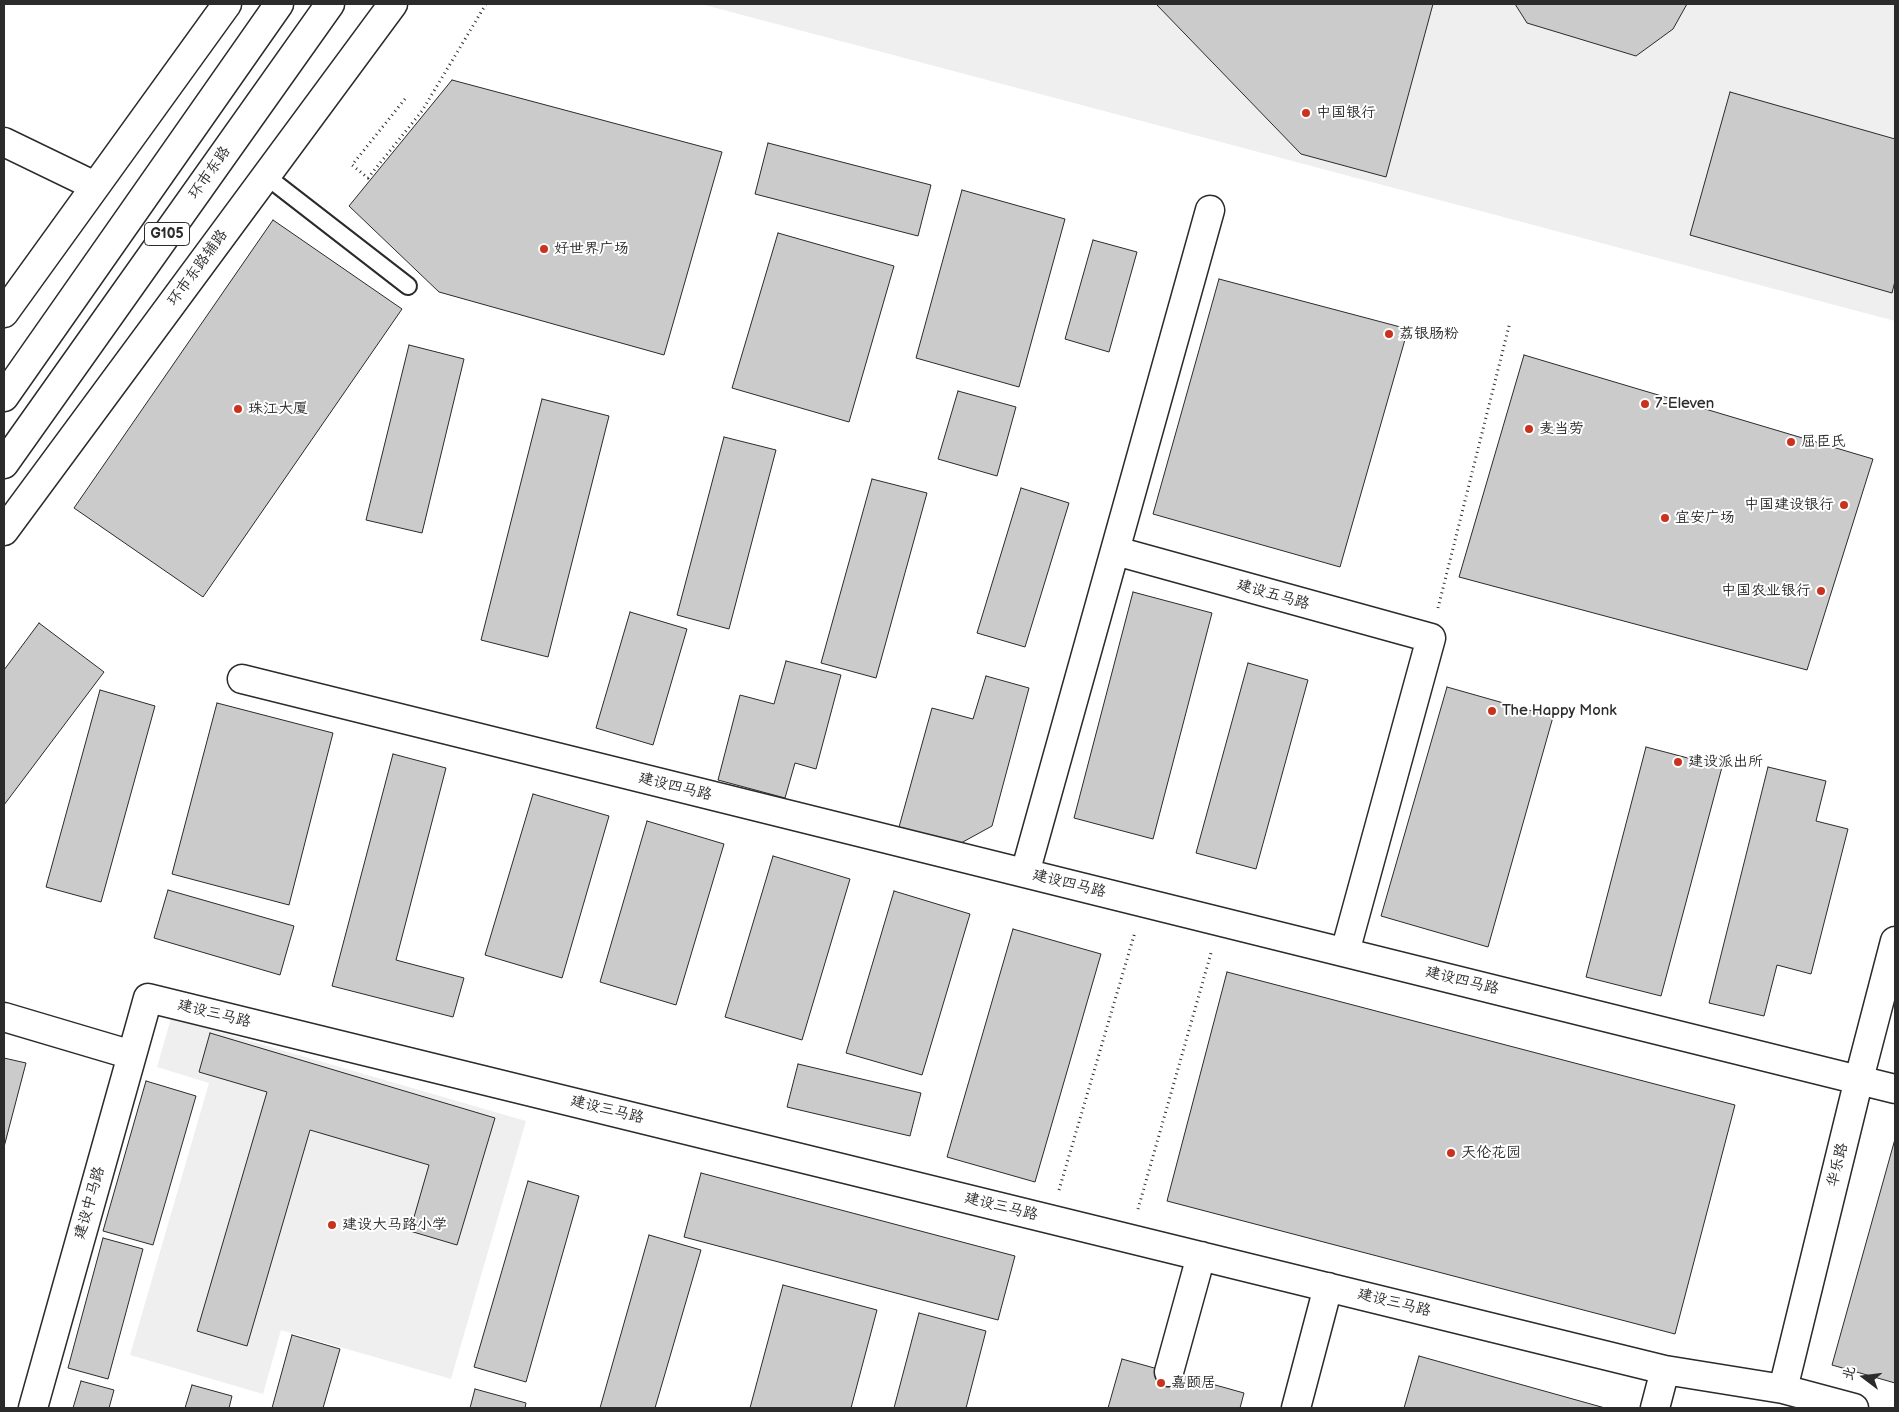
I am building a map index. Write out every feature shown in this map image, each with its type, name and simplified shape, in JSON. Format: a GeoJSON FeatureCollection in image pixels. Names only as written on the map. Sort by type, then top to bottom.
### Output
{"type":"FeatureCollection","features":[{"type":"Feature","properties":{"kind":"main road"},"geometry":{"type":"LineString","coordinates":[[4,314],[227,4]]}},
{"type":"Feature","properties":{"kind":"main road","name":"G105"},"geometry":{"type":"LineString","coordinates":[[4,397],[279,4]]}},
{"type":"Feature","properties":{"kind":"main road","name":"环市东路"},"geometry":{"type":"LineString","coordinates":[[4,464],[330,4]]}},
{"type":"Feature","properties":{"kind":"main road","name":"环市东路辅路"},"geometry":{"type":"LineString","coordinates":[[4,531],[393,4]]}},
{"type":"Feature","properties":{"kind":"main road"},"geometry":{"type":"LineString","coordinates":[[4,142],[95,186]]}},
{"type":"Feature","properties":{"kind":"main road"},"geometry":{"type":"LineString","coordinates":[[1025,873],[1210,210]]}},
{"type":"Feature","properties":{"kind":"main road","name":"建设五马路"},"geometry":{"type":"LineString","coordinates":[[1116,551],[1430,638]]}},
{"type":"Feature","properties":{"kind":"main road"},"geometry":{"type":"LineString","coordinates":[[1345,952],[1430,638]]}},
{"type":"Feature","properties":{"kind":"main road","name":"建设四马路"},"geometry":{"type":"LineString","coordinates":[[242,680],[1895,1088]]}},
{"type":"Feature","properties":{"kind":"main road","name":"华乐路"},"geometry":{"type":"LineString","coordinates":[[1783,1389],[1895,941]]}},
{"type":"Feature","properties":{"kind":"main road","name":"建设三马路"},"geometry":{"type":"LineString","coordinates":[[148,998],[1665,1370],[1783,1389],[1854,1408]]}},
{"type":"Feature","properties":{"kind":"main road","name":"建设中马路"},"geometry":{"type":"LineString","coordinates":[[33,1408],[148,998]]}},
{"type":"Feature","properties":{"kind":"main road"},"geometry":{"type":"LineString","coordinates":[[4,1017],[132,1055]]}},
{"type":"Feature","properties":{"kind":"main road"},"geometry":{"type":"LineString","coordinates":[[1168,1372],[1201,1256]]}},
{"type":"Feature","properties":{"kind":"main road"},"geometry":{"type":"LineString","coordinates":[[1296,1408],[1328,1287]]}},
{"type":"Feature","properties":{"kind":"main road"},"geometry":{"type":"LineString","coordinates":[[1655,1408],[1665,1370]]}},
{"type":"Feature","properties":{"kind":"lane"},"geometry":{"type":"LineString","coordinates":[[266,176],[408,286]]}},
{"type":"Feature","properties":{"kind":"path"},"geometry":{"type":"LineString","coordinates":[[405,99],[352,164],[368,178],[423,112],[486,4]]}},
{"type":"Feature","properties":{"kind":"path"},"geometry":{"type":"LineString","coordinates":[[1430,638],[1510,322]]}},
{"type":"Feature","properties":{"kind":"path"},"geometry":{"type":"LineString","coordinates":[[1050,1220],[1143,902]]}},
{"type":"Feature","properties":{"kind":"path"},"geometry":{"type":"LineString","coordinates":[[1129,1238],[1220,921]]}},
{"type":"Feature","properties":{"kind":"shaded area"},"geometry":{"type":"Polygon","coordinates":[[[701,4],[1895,4],[1895,321],[701,4]]]}},
{"type":"Feature","properties":{"kind":"shaded area","name":"建设大马路小学"},"geometry":{"type":"Polygon","coordinates":[[[171,1018],[526,1121],[451,1379],[281,1330],[263,1394],[130,1355],[209,1083],[157,1067],[171,1018]]]}},
{"type":"Feature","properties":{"kind":"building"},"geometry":{"type":"Polygon","coordinates":[[[1156,4],[1433,4],[1386,177],[1301,154],[1156,4]]]}},
{"type":"Feature","properties":{"kind":"building"},"geometry":{"type":"Polygon","coordinates":[[[1515,4],[1687,4],[1673,29],[1636,56],[1527,23],[1515,4]]]}},
{"type":"Feature","properties":{"kind":"building","name":"好世界广场"},"geometry":{"type":"Polygon","coordinates":[[[452,80],[722,152],[664,355],[439,292],[349,206],[452,80]]]}},
{"type":"Feature","properties":{"kind":"building"},"geometry":{"type":"Polygon","coordinates":[[[1730,92],[1895,139],[1895,281],[1892,293],[1690,235],[1730,92]]]}},
{"type":"Feature","properties":{"kind":"building"},"geometry":{"type":"Polygon","coordinates":[[[768,143],[931,185],[918,236],[755,194],[768,143]]]}},
{"type":"Feature","properties":{"kind":"building"},"geometry":{"type":"Polygon","coordinates":[[[962,190],[1065,219],[1019,387],[916,358],[962,190]]]}},
{"type":"Feature","properties":{"kind":"building","name":"珠江大厦"},"geometry":{"type":"Polygon","coordinates":[[[273,220],[402,309],[203,597],[74,508],[273,220]]]}},
{"type":"Feature","properties":{"kind":"building"},"geometry":{"type":"Polygon","coordinates":[[[778,233],[894,266],[849,422],[732,388],[778,233]]]}},
{"type":"Feature","properties":{"kind":"building"},"geometry":{"type":"Polygon","coordinates":[[[1093,240],[1137,252],[1109,352],[1065,339],[1093,240]]]}},
{"type":"Feature","properties":{"kind":"building"},"geometry":{"type":"Polygon","coordinates":[[[1219,279],[1408,329],[1340,567],[1153,514],[1219,279]]]}},
{"type":"Feature","properties":{"kind":"building"},"geometry":{"type":"Polygon","coordinates":[[[409,345],[464,359],[422,533],[366,520],[409,345]]]}},
{"type":"Feature","properties":{"kind":"building","name":"宜安广场"},"geometry":{"type":"Polygon","coordinates":[[[1524,355],[1873,459],[1807,670],[1459,577],[1524,355]]]}},
{"type":"Feature","properties":{"kind":"building"},"geometry":{"type":"Polygon","coordinates":[[[958,391],[1016,407],[997,476],[938,459],[958,391]]]}},
{"type":"Feature","properties":{"kind":"building"},"geometry":{"type":"Polygon","coordinates":[[[542,399],[609,416],[548,657],[481,640],[542,399]]]}},
{"type":"Feature","properties":{"kind":"building"},"geometry":{"type":"Polygon","coordinates":[[[724,437],[776,450],[729,629],[677,615],[724,437]]]}},
{"type":"Feature","properties":{"kind":"building"},"geometry":{"type":"Polygon","coordinates":[[[872,479],[927,493],[876,678],[821,663],[872,479]]]}},
{"type":"Feature","properties":{"kind":"building"},"geometry":{"type":"Polygon","coordinates":[[[1021,488],[1069,503],[1025,647],[977,633],[1021,488]]]}},
{"type":"Feature","properties":{"kind":"building"},"geometry":{"type":"Polygon","coordinates":[[[1133,592],[1212,613],[1153,839],[1074,818],[1133,592]]]}},
{"type":"Feature","properties":{"kind":"building"},"geometry":{"type":"Polygon","coordinates":[[[630,612],[687,629],[653,745],[596,728],[630,612]]]}},
{"type":"Feature","properties":{"kind":"building"},"geometry":{"type":"Polygon","coordinates":[[[39,623],[104,672],[4,805],[4,670],[39,623]]]}},
{"type":"Feature","properties":{"kind":"building"},"geometry":{"type":"Polygon","coordinates":[[[786,661],[841,675],[816,769],[795,763],[785,798],[718,780],[740,695],[774,704],[786,661]]]}},
{"type":"Feature","properties":{"kind":"building"},"geometry":{"type":"Polygon","coordinates":[[[1248,663],[1308,680],[1256,869],[1196,853],[1248,663]]]}},
{"type":"Feature","properties":{"kind":"building"},"geometry":{"type":"Polygon","coordinates":[[[986,676],[1029,688],[992,826],[961,843],[899,827],[932,708],[973,719],[986,676]]]}},
{"type":"Feature","properties":{"kind":"building"},"geometry":{"type":"Polygon","coordinates":[[[1447,687],[1553,717],[1488,947],[1381,916],[1447,687]]]}},
{"type":"Feature","properties":{"kind":"building"},"geometry":{"type":"Polygon","coordinates":[[[100,690],[155,706],[101,902],[46,887],[100,690]]]}},
{"type":"Feature","properties":{"kind":"building"},"geometry":{"type":"Polygon","coordinates":[[[217,703],[333,733],[289,905],[172,874],[217,703]]]}},
{"type":"Feature","properties":{"kind":"building"},"geometry":{"type":"Polygon","coordinates":[[[1646,747],[1722,767],[1661,996],[1586,977],[1646,747]]]}},
{"type":"Feature","properties":{"kind":"building"},"geometry":{"type":"Polygon","coordinates":[[[393,754],[446,768],[396,960],[464,978],[453,1017],[332,986],[393,754]]]}},
{"type":"Feature","properties":{"kind":"building"},"geometry":{"type":"Polygon","coordinates":[[[1768,767],[1826,781],[1816,821],[1848,829],[1811,974],[1777,965],[1764,1016],[1709,1003],[1768,767]]]}},
{"type":"Feature","properties":{"kind":"building"},"geometry":{"type":"Polygon","coordinates":[[[533,794],[609,816],[562,978],[485,955],[533,794]]]}},
{"type":"Feature","properties":{"kind":"building"},"geometry":{"type":"Polygon","coordinates":[[[647,821],[724,844],[676,1005],[600,982],[647,821]]]}},
{"type":"Feature","properties":{"kind":"building"},"geometry":{"type":"Polygon","coordinates":[[[773,856],[850,879],[802,1040],[725,1017],[773,856]]]}},
{"type":"Feature","properties":{"kind":"building"},"geometry":{"type":"Polygon","coordinates":[[[168,890],[294,926],[280,975],[154,938],[168,890]]]}},
{"type":"Feature","properties":{"kind":"building"},"geometry":{"type":"Polygon","coordinates":[[[894,891],[970,914],[922,1075],[846,1053],[894,891]]]}},
{"type":"Feature","properties":{"kind":"building"},"geometry":{"type":"Polygon","coordinates":[[[1013,929],[1101,954],[1035,1182],[947,1157],[1013,929]]]}},
{"type":"Feature","properties":{"kind":"building","name":"天伦花园"},"geometry":{"type":"Polygon","coordinates":[[[1227,972],[1735,1105],[1675,1334],[1167,1201],[1227,972]]]}},
{"type":"Feature","properties":{"kind":"building"},"geometry":{"type":"Polygon","coordinates":[[[210,1033],[495,1118],[457,1245],[410,1231],[429,1165],[310,1130],[247,1346],[197,1331],[267,1092],[199,1072],[210,1033]]]}},
{"type":"Feature","properties":{"kind":"building"},"geometry":{"type":"Polygon","coordinates":[[[4,1058],[26,1063],[4,1147],[4,1058]]]}},
{"type":"Feature","properties":{"kind":"building"},"geometry":{"type":"Polygon","coordinates":[[[798,1064],[921,1093],[910,1136],[787,1107],[798,1064]]]}},
{"type":"Feature","properties":{"kind":"building"},"geometry":{"type":"Polygon","coordinates":[[[146,1081],[196,1096],[153,1245],[103,1231],[146,1081]]]}},
{"type":"Feature","properties":{"kind":"building"},"geometry":{"type":"Polygon","coordinates":[[[1895,1139],[1895,1383],[1832,1365],[1895,1139]]]}},
{"type":"Feature","properties":{"kind":"building"},"geometry":{"type":"Polygon","coordinates":[[[701,1173],[1015,1256],[998,1320],[684,1237],[701,1173]]]}},
{"type":"Feature","properties":{"kind":"building"},"geometry":{"type":"Polygon","coordinates":[[[528,1181],[579,1196],[526,1382],[474,1367],[528,1181]]]}},
{"type":"Feature","properties":{"kind":"building"},"geometry":{"type":"Polygon","coordinates":[[[649,1235],[701,1250],[655,1408],[600,1408],[649,1235]]]}},
{"type":"Feature","properties":{"kind":"building"},"geometry":{"type":"Polygon","coordinates":[[[103,1238],[143,1249],[108,1379],[68,1368],[103,1238]]]}},
{"type":"Feature","properties":{"kind":"building"},"geometry":{"type":"Polygon","coordinates":[[[783,1285],[877,1310],[851,1408],[750,1408],[783,1285]]]}},
{"type":"Feature","properties":{"kind":"building"},"geometry":{"type":"Polygon","coordinates":[[[919,1313],[986,1331],[966,1408],[894,1408],[919,1313]]]}},
{"type":"Feature","properties":{"kind":"building"},"geometry":{"type":"Polygon","coordinates":[[[292,1335],[340,1349],[323,1408],[272,1408],[292,1335]]]}},
{"type":"Feature","properties":{"kind":"building"},"geometry":{"type":"Polygon","coordinates":[[[1419,1356],[1605,1408],[1404,1408],[1419,1356]]]}},
{"type":"Feature","properties":{"kind":"building","name":"嘉颐居"},"geometry":{"type":"Polygon","coordinates":[[[1122,1359],[1244,1393],[1240,1408],[1108,1408],[1122,1359]]]}},
{"type":"Feature","properties":{"kind":"building"},"geometry":{"type":"Polygon","coordinates":[[[81,1381],[114,1390],[109,1408],[73,1408],[81,1381]]]}},
{"type":"Feature","properties":{"kind":"building"},"geometry":{"type":"Polygon","coordinates":[[[192,1385],[232,1396],[229,1408],[185,1408],[192,1385]]]}},
{"type":"Feature","properties":{"kind":"building"},"geometry":{"type":"Polygon","coordinates":[[[475,1389],[526,1403],[525,1408],[470,1408],[475,1389]]]}},
{"type":"Feature","properties":{"kind":"place","name":"中国银行"},"geometry":{"type":"Point","coordinates":[1306,113]}},
{"type":"Feature","properties":{"kind":"place","name":"好世界广场"},"geometry":{"type":"Point","coordinates":[544,249]}},
{"type":"Feature","properties":{"kind":"place","name":"荔银肠粉"},"geometry":{"type":"Point","coordinates":[1389,334]}},
{"type":"Feature","properties":{"kind":"place","name":"7-Eleven"},"geometry":{"type":"Point","coordinates":[1645,404]}},
{"type":"Feature","properties":{"kind":"place","name":"珠江大厦"},"geometry":{"type":"Point","coordinates":[238,409]}},
{"type":"Feature","properties":{"kind":"place","name":"麦当劳"},"geometry":{"type":"Point","coordinates":[1529,429]}},
{"type":"Feature","properties":{"kind":"place","name":"屈臣氏"},"geometry":{"type":"Point","coordinates":[1791,442]}},
{"type":"Feature","properties":{"kind":"place","name":"中国建设银行"},"geometry":{"type":"Point","coordinates":[1844,505]}},
{"type":"Feature","properties":{"kind":"place","name":"宜安广场"},"geometry":{"type":"Point","coordinates":[1665,518]}},
{"type":"Feature","properties":{"kind":"place","name":"中国农业银行"},"geometry":{"type":"Point","coordinates":[1821,591]}},
{"type":"Feature","properties":{"kind":"place","name":"The Happy Monk"},"geometry":{"type":"Point","coordinates":[1492,711]}},
{"type":"Feature","properties":{"kind":"place","name":"建设派出所"},"geometry":{"type":"Point","coordinates":[1678,762]}},
{"type":"Feature","properties":{"kind":"place","name":"天伦花园"},"geometry":{"type":"Point","coordinates":[1451,1153]}},
{"type":"Feature","properties":{"kind":"place","name":"建设大马路小学"},"geometry":{"type":"Point","coordinates":[332,1225]}},
{"type":"Feature","properties":{"kind":"place","name":"嘉颐居"},"geometry":{"type":"Point","coordinates":[1161,1383]}}]}
